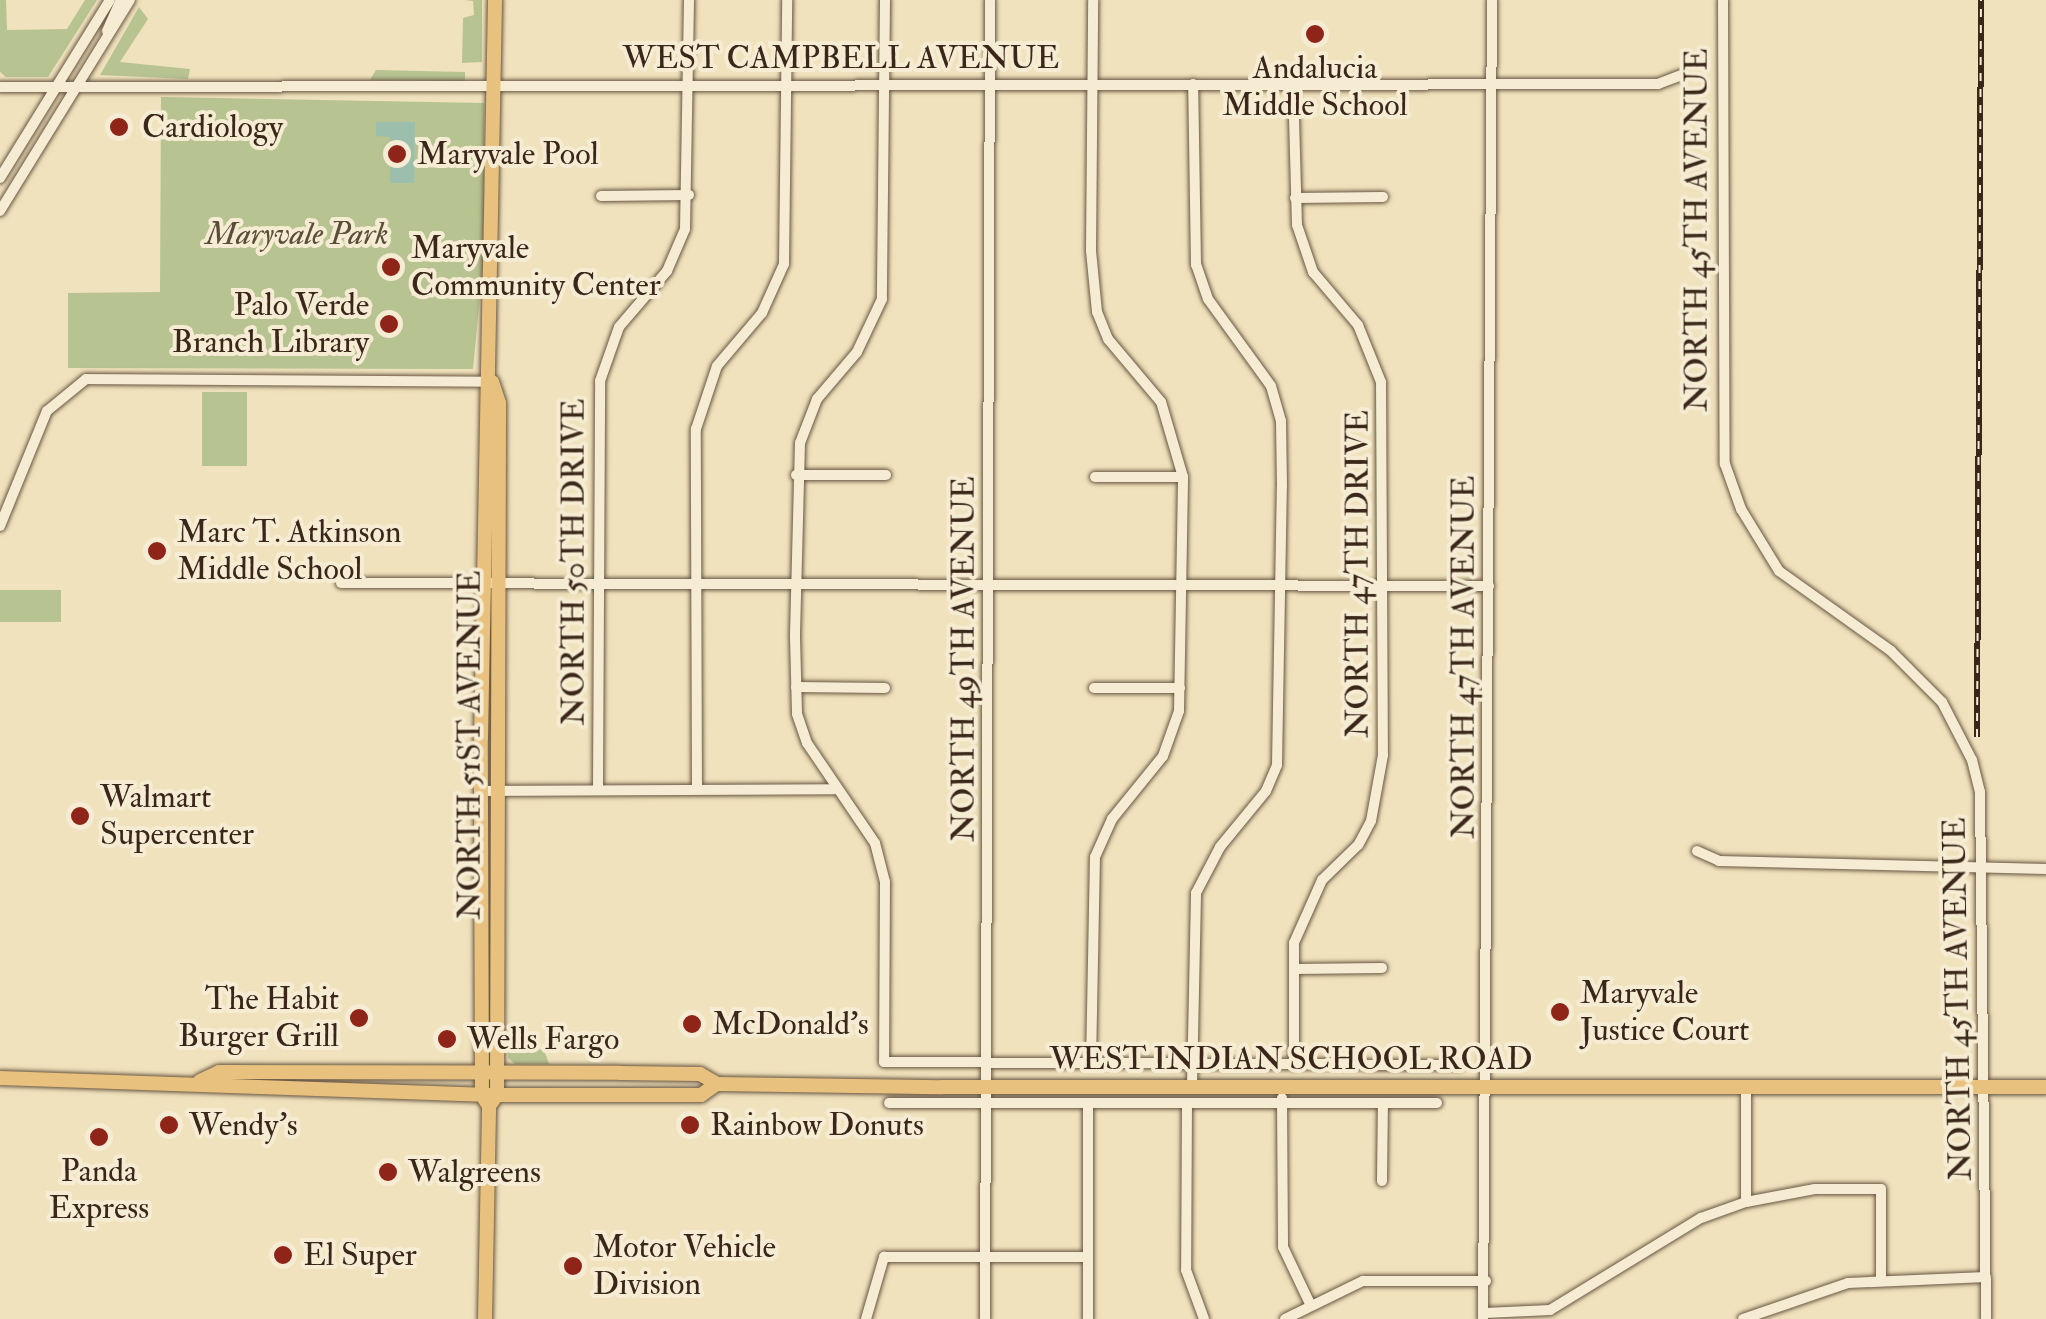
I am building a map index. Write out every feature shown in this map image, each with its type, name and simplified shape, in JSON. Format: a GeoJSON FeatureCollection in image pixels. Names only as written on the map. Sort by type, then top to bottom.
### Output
{"type":"FeatureCollection","features":[{"type":"Feature","properties":{"kind":"main road","name":"NORTH 51ST AVENUE"},"geometry":{"type":"LineString","coordinates":[[485,1319],[498,790],[484,403],[492,382],[495,0]]}},
{"type":"Feature","properties":{"kind":"main road","name":"NORTH 51ST AVENUE"},"geometry":{"type":"LineString","coordinates":[[490,583],[481,791],[490,1073]]}},
{"type":"Feature","properties":{"kind":"main road","name":"WEST INDIAN SCHOOL ROAD"},"geometry":{"type":"LineString","coordinates":[[200,1081],[219,1072],[700,1074],[717,1084],[987,1095],[1192,1086],[2046,1087]]}},
{"type":"Feature","properties":{"kind":"main road","name":"WEST INDIAN SCHOOL ROAD"},"geometry":{"type":"LineString","coordinates":[[0,1078],[200,1081],[221,1090],[489,1099],[701,1095],[717,1084]]}},
{"type":"Feature","properties":{"kind":"street"},"geometry":{"type":"LineString","coordinates":[[16,183],[1,174],[110,0]]}},
{"type":"Feature","properties":{"kind":"street"},"geometry":{"type":"LineString","coordinates":[[102,46],[121,0]]}},
{"type":"Feature","properties":{"kind":"street"},"geometry":{"type":"LineString","coordinates":[[0,211],[130,0]]}},
{"type":"Feature","properties":{"kind":"street","name":"NORTH 50TH DRIVE"},"geometry":{"type":"LineString","coordinates":[[598,790],[600,381],[619,327],[674,258],[690,195],[689,0]]}},
{"type":"Feature","properties":{"kind":"street"},"geometry":{"type":"LineString","coordinates":[[697,790],[696,429],[703,397],[717,366],[762,314],[784,264],[787,0]]}},
{"type":"Feature","properties":{"kind":"street"},"geometry":{"type":"LineString","coordinates":[[834,789],[807,744],[796,687],[796,475],[817,398],[857,352],[882,299],[885,0]]}},
{"type":"Feature","properties":{"kind":"street","name":"NORTH 49TH AVENUE"},"geometry":{"type":"LineString","coordinates":[[985,1319],[990,0]]}},
{"type":"Feature","properties":{"kind":"street"},"geometry":{"type":"LineString","coordinates":[[1091,1064],[1096,857],[1112,819],[1170,742],[1180,688],[1183,477],[1162,402],[1108,338],[1096,312],[1093,0]]}},
{"type":"Feature","properties":{"kind":"street","name":"NORTH 47TH AVENUE"},"geometry":{"type":"LineString","coordinates":[[1485,1317],[1492,0]]}},
{"type":"Feature","properties":{"kind":"street","name":"NORTH 45TH AVENUE"},"geometry":{"type":"LineString","coordinates":[[1722,0],[1725,464],[1741,510],[1779,572],[1910,666],[1942,702],[1976,776],[1982,869],[1986,1319]]}},
{"type":"Feature","properties":{"kind":"street","name":"WEST CAMPBELL AVENUE"},"geometry":{"type":"LineString","coordinates":[[0,87],[494,90],[688,82],[1658,84],[1681,75]]}},
{"type":"Feature","properties":{"kind":"street","name":"NORTH 47TH DRIVE"},"geometry":{"type":"LineString","coordinates":[[1294,82],[1294,198],[1313,272],[1358,325],[1381,382],[1383,586],[1381,791],[1358,845],[1322,880],[1303,915],[1294,969],[1294,1065]]}},
{"type":"Feature","properties":{"kind":"street"},"geometry":{"type":"LineString","coordinates":[[1192,84],[1196,265],[1208,299],[1271,386],[1281,421],[1282,586],[1277,765],[1266,791],[1220,847],[1196,893],[1192,1086]]}},
{"type":"Feature","properties":{"kind":"street"},"geometry":{"type":"LineString","coordinates":[[601,196],[690,195]]}},
{"type":"Feature","properties":{"kind":"street"},"geometry":{"type":"LineString","coordinates":[[1294,198],[1384,197]]}},
{"type":"Feature","properties":{"kind":"street"},"geometry":{"type":"LineString","coordinates":[[0,526],[47,411],[86,378],[492,382]]}},
{"type":"Feature","properties":{"kind":"street"},"geometry":{"type":"LineString","coordinates":[[796,475],[886,475]]}},
{"type":"Feature","properties":{"kind":"street"},"geometry":{"type":"LineString","coordinates":[[1095,477],[1183,477]]}},
{"type":"Feature","properties":{"kind":"street"},"geometry":{"type":"LineString","coordinates":[[341,583],[1489,586]]}},
{"type":"Feature","properties":{"kind":"street"},"geometry":{"type":"LineString","coordinates":[[796,687],[885,688]]}},
{"type":"Feature","properties":{"kind":"street"},"geometry":{"type":"LineString","coordinates":[[1094,688],[1180,688]]}},
{"type":"Feature","properties":{"kind":"street"},"geometry":{"type":"LineString","coordinates":[[481,791],[834,789]]}},
{"type":"Feature","properties":{"kind":"street","name":"WEST INDIAN SCHOOL ROAD"},"geometry":{"type":"LineString","coordinates":[[834,789],[875,843],[884,882],[884,1062],[1460,1065]]}},
{"type":"Feature","properties":{"kind":"street"},"geometry":{"type":"LineString","coordinates":[[1698,851],[1719,861],[2046,869]]}},
{"type":"Feature","properties":{"kind":"street"},"geometry":{"type":"LineString","coordinates":[[1294,969],[1382,968]]}},
{"type":"Feature","properties":{"kind":"street"},"geometry":{"type":"LineString","coordinates":[[1282,1086],[1283,1247],[1311,1306]]}},
{"type":"Feature","properties":{"kind":"street"},"geometry":{"type":"LineString","coordinates":[[1746,1087],[1746,1202]]}},
{"type":"Feature","properties":{"kind":"street","name":"WEST INDIAN SCHOOL ROAD"},"geometry":{"type":"LineString","coordinates":[[889,1103],[987,1095],[1088,1103],[1437,1103]]}},
{"type":"Feature","properties":{"kind":"street"},"geometry":{"type":"LineString","coordinates":[[1088,1103],[1088,1319]]}},
{"type":"Feature","properties":{"kind":"street"},"geometry":{"type":"LineString","coordinates":[[1187,1103],[1186,1270],[1204,1319]]}},
{"type":"Feature","properties":{"kind":"street"},"geometry":{"type":"LineString","coordinates":[[1382,1180],[1383,1103]]}},
{"type":"Feature","properties":{"kind":"street"},"geometry":{"type":"LineString","coordinates":[[1485,1317],[1537,1313],[1565,1304],[1671,1232],[1746,1202],[1815,1189],[1881,1190],[1881,1278]]}},
{"type":"Feature","properties":{"kind":"street"},"geometry":{"type":"LineString","coordinates":[[866,1319],[884,1257],[1088,1258]]}},
{"type":"Feature","properties":{"kind":"street"},"geometry":{"type":"LineString","coordinates":[[1743,1319],[1819,1290],[1881,1278],[1986,1278]]}},
{"type":"Feature","properties":{"kind":"street"},"geometry":{"type":"LineString","coordinates":[[1285,1319],[1363,1281],[1486,1281]]}},
{"type":"Feature","properties":{"kind":"green space"},"geometry":{"type":"Polygon","coordinates":[[[0,0],[6,0],[7,30],[67,29],[85,0],[97,0],[48,77],[6,77],[0,72],[0,0]]]}},
{"type":"Feature","properties":{"kind":"green space"},"geometry":{"type":"Polygon","coordinates":[[[464,0],[482,0],[482,62],[462,63],[463,18],[474,15],[473,1],[464,0]]]}},
{"type":"Feature","properties":{"kind":"green space"},"geometry":{"type":"Polygon","coordinates":[[[139,7],[148,19],[120,62],[190,69],[188,79],[100,75],[139,7]]]}},
{"type":"Feature","properties":{"kind":"green space"},"geometry":{"type":"Polygon","coordinates":[[[376,70],[465,72],[465,81],[370,80],[376,70]]]}},
{"type":"Feature","properties":{"kind":"green space","name":"Maryvale Park"},"geometry":{"type":"Polygon","coordinates":[[[161,97],[484,103],[484,254],[473,369],[68,368],[68,293],[160,292],[161,97]]]}},
{"type":"Feature","properties":{"kind":"green space"},"geometry":{"type":"Polygon","coordinates":[[[202,392],[247,392],[247,466],[202,466],[202,392]]]}},
{"type":"Feature","properties":{"kind":"green space"},"geometry":{"type":"Polygon","coordinates":[[[0,590],[61,590],[61,622],[0,622],[0,590]]]}},
{"type":"Feature","properties":{"kind":"green space"},"geometry":{"type":"Polygon","coordinates":[[[523,1028],[523,1048],[544,1050],[549,1064],[515,1064],[508,1058],[509,1038],[523,1028]]]}},
{"type":"Feature","properties":{"kind":"shaded area"},"geometry":{"type":"Polygon","coordinates":[[[376,122],[415,122],[414,183],[390,183],[390,137],[376,136],[376,122]]]}},
{"type":"Feature","properties":{"kind":"railway"},"geometry":{"type":"LineString","coordinates":[[1977,737],[1981,0]]}},
{"type":"Feature","properties":{"kind":"place","name":"Andalucia Middle School"},"geometry":{"type":"Point","coordinates":[1315,34]}},
{"type":"Feature","properties":{"kind":"place","name":"Cardiology"},"geometry":{"type":"Point","coordinates":[119,127]}},
{"type":"Feature","properties":{"kind":"place","name":"Maryvale Pool"},"geometry":{"type":"Point","coordinates":[397,154]}},
{"type":"Feature","properties":{"kind":"place","name":"Maryvale Community Center"},"geometry":{"type":"Point","coordinates":[391,267]}},
{"type":"Feature","properties":{"kind":"place","name":"Palo Verde Branch Library"},"geometry":{"type":"Point","coordinates":[389,324]}},
{"type":"Feature","properties":{"kind":"place","name":"Marc T. Atkinson Middle School"},"geometry":{"type":"Point","coordinates":[157,551]}},
{"type":"Feature","properties":{"kind":"place","name":"Walmart Supercenter"},"geometry":{"type":"Point","coordinates":[80,816]}},
{"type":"Feature","properties":{"kind":"place","name":"Maryvale Justice Court"},"geometry":{"type":"Point","coordinates":[1560,1012]}},
{"type":"Feature","properties":{"kind":"place","name":"The Habit Burger Grill"},"geometry":{"type":"Point","coordinates":[359,1018]}},
{"type":"Feature","properties":{"kind":"place","name":"McDonald's"},"geometry":{"type":"Point","coordinates":[692,1024]}},
{"type":"Feature","properties":{"kind":"place","name":"Wells Fargo"},"geometry":{"type":"Point","coordinates":[447,1039]}},
{"type":"Feature","properties":{"kind":"place","name":"Wendy's"},"geometry":{"type":"Point","coordinates":[169,1125]}},
{"type":"Feature","properties":{"kind":"place","name":"Rainbow Donuts"},"geometry":{"type":"Point","coordinates":[690,1125]}},
{"type":"Feature","properties":{"kind":"place","name":"Panda Express"},"geometry":{"type":"Point","coordinates":[99,1137]}},
{"type":"Feature","properties":{"kind":"place","name":"Walgreens"},"geometry":{"type":"Point","coordinates":[388,1172]}},
{"type":"Feature","properties":{"kind":"place","name":"El Super"},"geometry":{"type":"Point","coordinates":[283,1255]}},
{"type":"Feature","properties":{"kind":"place","name":"Motor Vehicle Division"},"geometry":{"type":"Point","coordinates":[573,1266]}}]}
